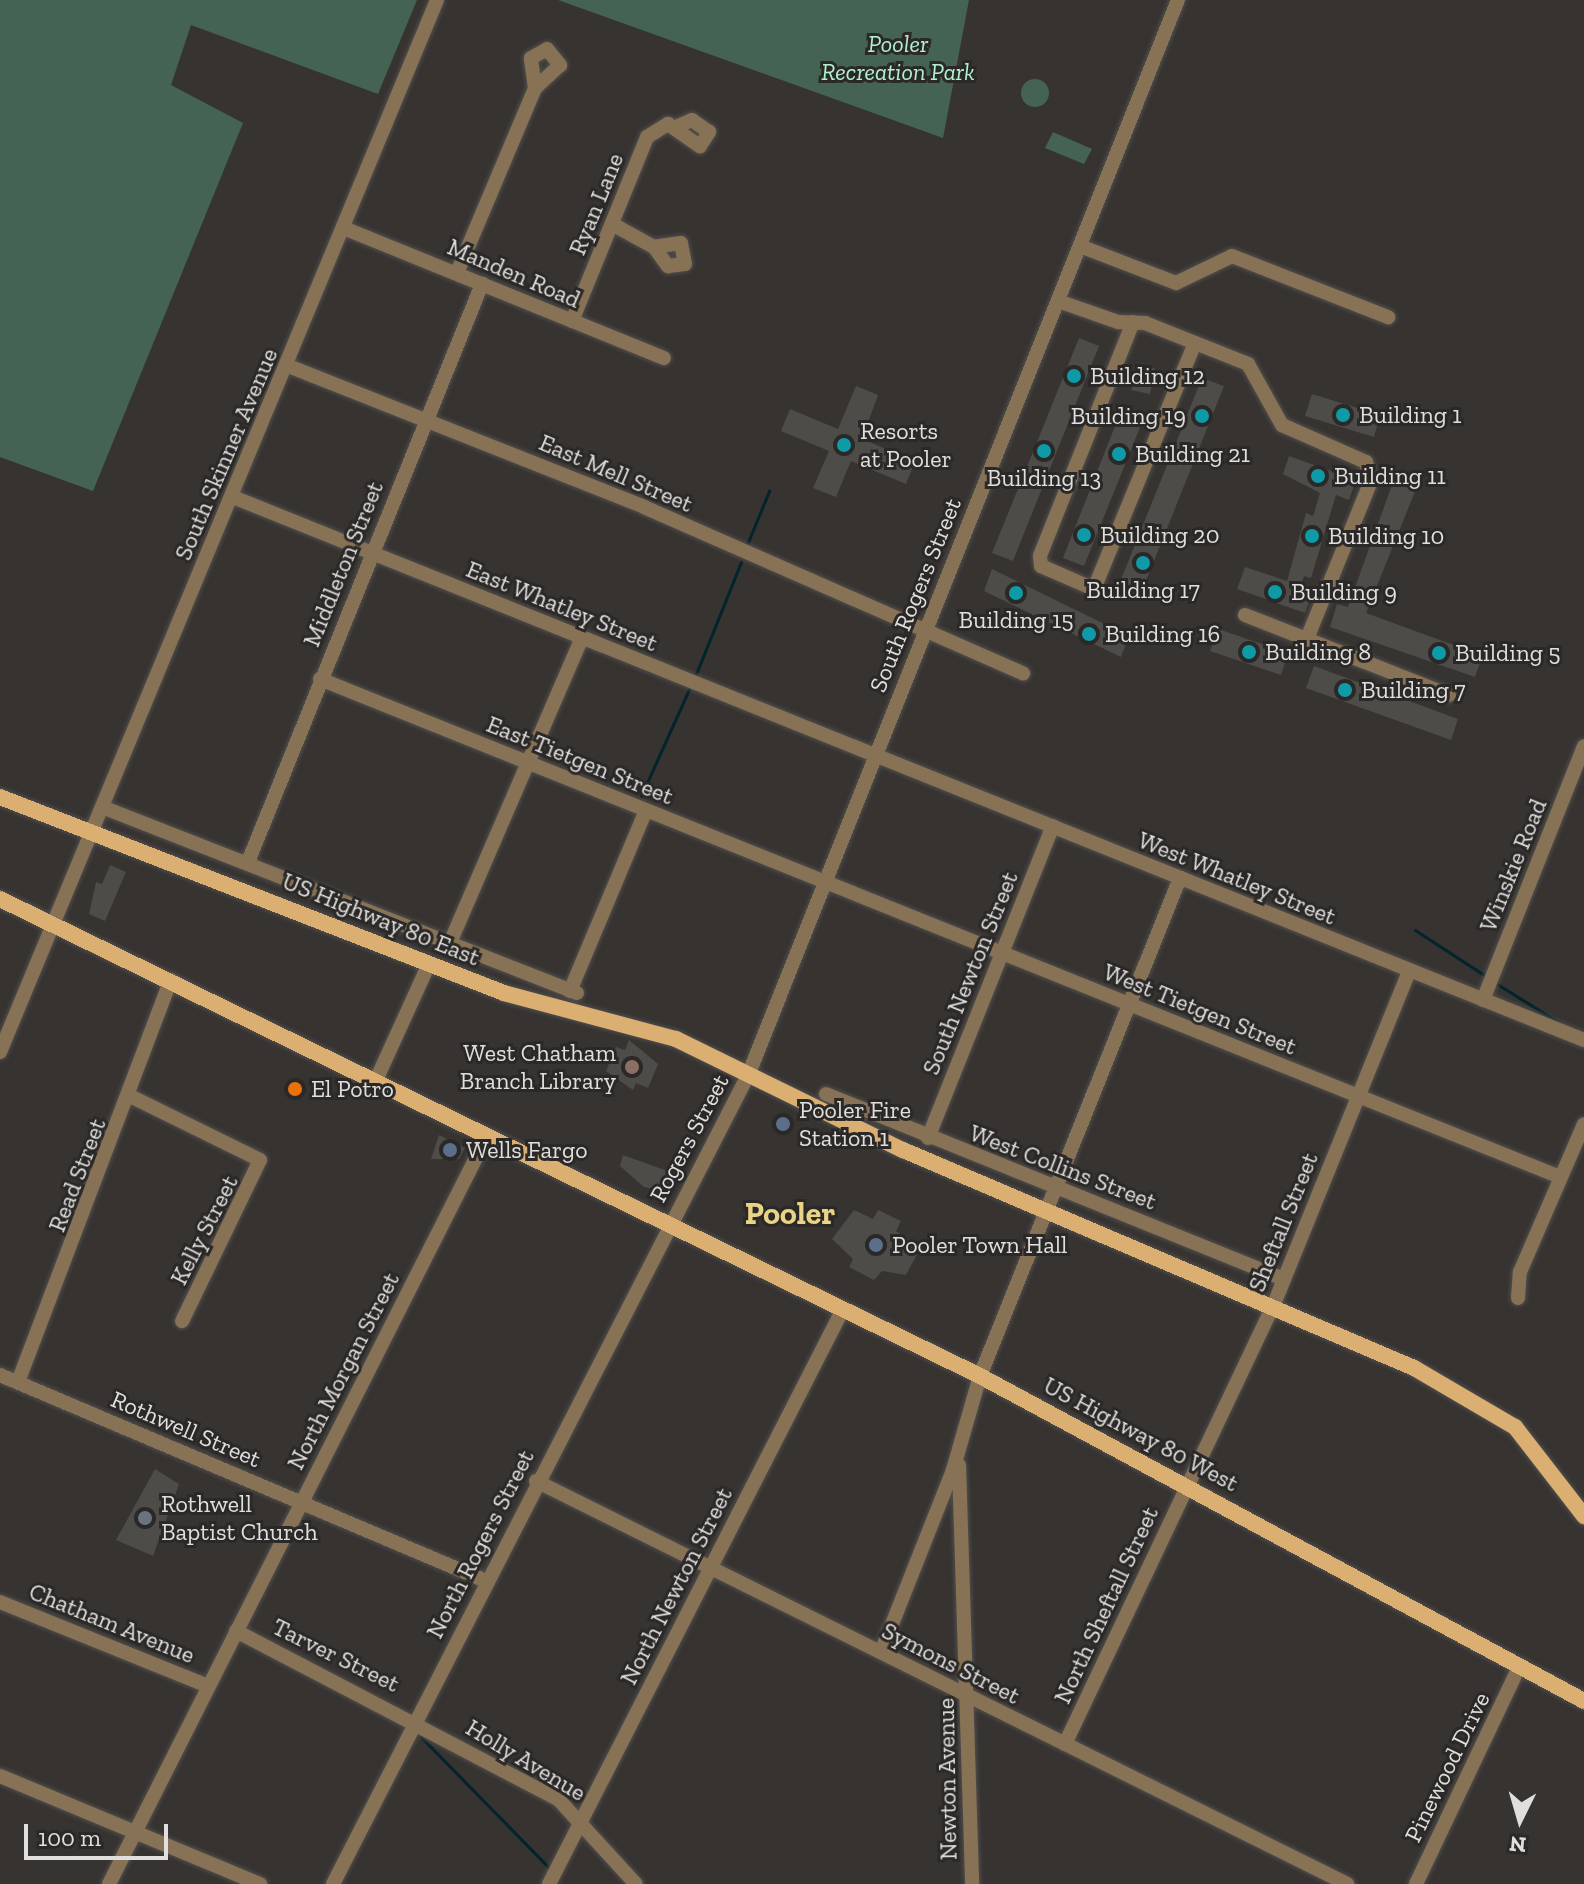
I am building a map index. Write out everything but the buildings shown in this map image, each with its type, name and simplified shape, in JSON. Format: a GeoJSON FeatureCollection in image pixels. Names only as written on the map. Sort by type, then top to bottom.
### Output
{"type":"FeatureCollection","features":[{"type":"Feature","properties":{"kind":"main road","name":"US Highway 80 East"},"geometry":{"type":"LineString","coordinates":[[0,797],[504,993],[676,1039],[749,1073]]}},
{"type":"Feature","properties":{"kind":"main road"},"geometry":{"type":"LineString","coordinates":[[0,899],[377,1078],[487,1136],[668,1224]]}},
{"type":"Feature","properties":{"kind":"main road"},"geometry":{"type":"LineString","coordinates":[[749,1073],[841,1122],[1049,1208],[1475,1398],[1515,1427],[1584,1516]]}},
{"type":"Feature","properties":{"kind":"main road","name":"US Highway 80 West"},"geometry":{"type":"LineString","coordinates":[[668,1224],[980,1376],[1187,1484],[1518,1669],[1584,1701]]}},
{"type":"Feature","properties":{"kind":"street","name":"South Skinner Avenue"},"geometry":{"type":"LineString","coordinates":[[0,1052],[286,365],[346,229],[437,0]]}},
{"type":"Feature","properties":{"kind":"street","name":"South Rogers Street"},"geometry":{"type":"LineString","coordinates":[[749,1073],[1178,0]]}},
{"type":"Feature","properties":{"kind":"street"},"geometry":{"type":"LineString","coordinates":[[457,273],[535,88]]}},
{"type":"Feature","properties":{"kind":"street","name":"Ryan Lane"},"geometry":{"type":"LineString","coordinates":[[572,321],[647,137],[658,124],[678,126]]}},
{"type":"Feature","properties":{"kind":"street"},"geometry":{"type":"LineString","coordinates":[[612,224],[654,247]]}},
{"type":"Feature","properties":{"kind":"street","name":"Manden Road"},"geometry":{"type":"LineString","coordinates":[[346,229],[664,358]]}},
{"type":"Feature","properties":{"kind":"street"},"geometry":{"type":"LineString","coordinates":[[1080,246],[1176,283],[1232,256],[1388,317]]}},
{"type":"Feature","properties":{"kind":"street","name":"Middleton Street"},"geometry":{"type":"LineString","coordinates":[[248,862],[370,553],[482,284]]}},
{"type":"Feature","properties":{"kind":"street"},"geometry":{"type":"LineString","coordinates":[[1058,301],[1133,322],[1248,364],[1282,425],[1370,470],[1307,639]]}},
{"type":"Feature","properties":{"kind":"street"},"geometry":{"type":"LineString","coordinates":[[1133,322],[1040,556],[1041,566],[1094,589],[1195,343]]}},
{"type":"Feature","properties":{"kind":"street","name":"East Mell Street"},"geometry":{"type":"LineString","coordinates":[[286,365],[425,419],[1023,673]]}},
{"type":"Feature","properties":{"kind":"street","name":"East Whatley Street"},"geometry":{"type":"LineString","coordinates":[[233,497],[874,756]]}},
{"type":"Feature","properties":{"kind":"street"},"geometry":{"type":"LineString","coordinates":[[1245,615],[1449,695]]}},
{"type":"Feature","properties":{"kind":"street"},"geometry":{"type":"LineString","coordinates":[[449,945],[531,766],[582,638]]}},
{"type":"Feature","properties":{"kind":"street","name":"East Tietgen Street"},"geometry":{"type":"LineString","coordinates":[[320,679],[824,881]]}},
{"type":"Feature","properties":{"kind":"street","name":"Winskie Road"},"geometry":{"type":"LineString","coordinates":[[1483,1000],[1584,746]]}},
{"type":"Feature","properties":{"kind":"street","name":"West Whatley Street"},"geometry":{"type":"LineString","coordinates":[[874,756],[1584,1040]]}},
{"type":"Feature","properties":{"kind":"street"},"geometry":{"type":"LineString","coordinates":[[102,807],[574,992],[646,810]]}},
{"type":"Feature","properties":{"kind":"street","name":"South Newton Street"},"geometry":{"type":"LineString","coordinates":[[928,1138],[1053,826]]}},
{"type":"Feature","properties":{"kind":"street"},"geometry":{"type":"LineString","coordinates":[[881,1652],[960,1441],[980,1376],[1180,878]]}},
{"type":"Feature","properties":{"kind":"street","name":"West Tietgen Street"},"geometry":{"type":"LineString","coordinates":[[824,881],[1560,1177]]}},
{"type":"Feature","properties":{"kind":"street"},"geometry":{"type":"LineString","coordinates":[[377,1078],[429,964]]}},
{"type":"Feature","properties":{"kind":"street","name":"Sheftall Street"},"geometry":{"type":"LineString","coordinates":[[1187,1484],[1272,1309],[1409,972]]}},
{"type":"Feature","properties":{"kind":"street","name":"Read Street"},"geometry":{"type":"LineString","coordinates":[[18,1382],[130,1096],[171,980]]}},
{"type":"Feature","properties":{"kind":"street","name":"Rogers Street"},"geometry":{"type":"LineString","coordinates":[[668,1224],[749,1073]]}},
{"type":"Feature","properties":{"kind":"street","name":"West Collins Street"},"geometry":{"type":"LineString","coordinates":[[826,1094],[928,1138],[1284,1279]]}},
{"type":"Feature","properties":{"kind":"street","name":"Kelly Street"},"geometry":{"type":"LineString","coordinates":[[130,1096],[260,1160],[182,1321]]}},
{"type":"Feature","properties":{"kind":"street"},"geometry":{"type":"LineString","coordinates":[[1518,1298],[1520,1272],[1560,1177],[1579,1150],[1584,1124]]}},
{"type":"Feature","properties":{"kind":"street","name":"North Morgan Street"},"geometry":{"type":"LineString","coordinates":[[109,1884],[487,1136]]}},
{"type":"Feature","properties":{"kind":"street","name":"North Rogers Street"},"geometry":{"type":"LineString","coordinates":[[333,1884],[668,1224]]}},
{"type":"Feature","properties":{"kind":"street","name":"North Newton Street"},"geometry":{"type":"LineString","coordinates":[[549,1884],[843,1309]]}},
{"type":"Feature","properties":{"kind":"street","name":"Rothwell Street"},"geometry":{"type":"LineString","coordinates":[[0,1375],[486,1581]]}},
{"type":"Feature","properties":{"kind":"street","name":"Newton Avenue"},"geometry":{"type":"LineString","coordinates":[[960,1441],[971,1882]]}},
{"type":"Feature","properties":{"kind":"street","name":"Symons Street"},"geometry":{"type":"LineString","coordinates":[[536,1481],[1347,1884]]}},
{"type":"Feature","properties":{"kind":"street","name":"North Sheftall Street"},"geometry":{"type":"LineString","coordinates":[[1065,1744],[1187,1484]]}},
{"type":"Feature","properties":{"kind":"street","name":"Chatham Avenue"},"geometry":{"type":"LineString","coordinates":[[0,1602],[208,1686]]}},
{"type":"Feature","properties":{"kind":"street","name":"Tarver Street"},"geometry":{"type":"LineString","coordinates":[[236,1631],[416,1720]]}},
{"type":"Feature","properties":{"kind":"street","name":"Pinewood Drive"},"geometry":{"type":"LineString","coordinates":[[1416,1884],[1518,1669]]}},
{"type":"Feature","properties":{"kind":"street","name":"Holly Avenue"},"geometry":{"type":"LineString","coordinates":[[416,1720],[583,1819],[636,1884]]}},
{"type":"Feature","properties":{"kind":"street"},"geometry":{"type":"LineString","coordinates":[[0,1776],[260,1884]]}},
{"type":"Feature","properties":{"kind":"street"},"geometry":{"type":"LineString","coordinates":[[559,1866],[560,1884]]}},
{"type":"Feature","properties":{"kind":"green space"},"geometry":{"type":"Polygon","coordinates":[[[0,0],[417,0],[378,94],[191,25],[171,85],[243,123],[93,491],[0,457],[0,0]]]}},
{"type":"Feature","properties":{"kind":"green space","name":"Pooler Recreation Park"},"geometry":{"type":"Polygon","coordinates":[[[558,0],[969,0],[943,138],[558,0]]]}},
{"type":"Feature","properties":{"kind":"green space"},"geometry":{"type":"Polygon","coordinates":[[[1035,79],[1045,83],[1049,93],[1045,103],[1035,107],[1025,103],[1021,93],[1025,83],[1035,79]]]}},
{"type":"Feature","properties":{"kind":"green space"},"geometry":{"type":"Polygon","coordinates":[[[1053,132],[1092,149],[1084,164],[1045,148],[1053,132]]]}},
{"type":"Feature","properties":{"kind":"waterway"},"geometry":{"type":"LineString","coordinates":[[746,547],[769,491]]}},
{"type":"Feature","properties":{"kind":"waterway"},"geometry":{"type":"LineString","coordinates":[[696,674],[741,562]]}},
{"type":"Feature","properties":{"kind":"waterway"},"geometry":{"type":"LineString","coordinates":[[641,796],[689,689]]}},
{"type":"Feature","properties":{"kind":"waterway"},"geometry":{"type":"LineString","coordinates":[[1415,930],[1484,975]]}},
{"type":"Feature","properties":{"kind":"waterway"},"geometry":{"type":"LineString","coordinates":[[1497,984],[1558,1022]]}},
{"type":"Feature","properties":{"kind":"waterway"},"geometry":{"type":"LineString","coordinates":[[420,1736],[551,1870]]}},
{"type":"Feature","properties":{"kind":"place","name":"Building 12"},"geometry":{"type":"Point","coordinates":[1074,376]}},
{"type":"Feature","properties":{"kind":"place","name":"Building 1"},"geometry":{"type":"Point","coordinates":[1343,415]}},
{"type":"Feature","properties":{"kind":"place","name":"Building 19"},"geometry":{"type":"Point","coordinates":[1202,416]}},
{"type":"Feature","properties":{"kind":"place","name":"Resorts at Pooler"},"geometry":{"type":"Point","coordinates":[844,445]}},
{"type":"Feature","properties":{"kind":"place","name":"Building 13"},"geometry":{"type":"Point","coordinates":[1044,451]}},
{"type":"Feature","properties":{"kind":"place","name":"Building 21"},"geometry":{"type":"Point","coordinates":[1119,454]}},
{"type":"Feature","properties":{"kind":"place","name":"Building 11"},"geometry":{"type":"Point","coordinates":[1318,476]}},
{"type":"Feature","properties":{"kind":"place","name":"Building 20"},"geometry":{"type":"Point","coordinates":[1084,535]}},
{"type":"Feature","properties":{"kind":"place","name":"Building 10"},"geometry":{"type":"Point","coordinates":[1312,536]}},
{"type":"Feature","properties":{"kind":"place","name":"Building 17"},"geometry":{"type":"Point","coordinates":[1143,563]}},
{"type":"Feature","properties":{"kind":"place","name":"Building 9"},"geometry":{"type":"Point","coordinates":[1275,592]}},
{"type":"Feature","properties":{"kind":"place","name":"Building 15"},"geometry":{"type":"Point","coordinates":[1016,593]}},
{"type":"Feature","properties":{"kind":"place","name":"Building 16"},"geometry":{"type":"Point","coordinates":[1089,634]}},
{"type":"Feature","properties":{"kind":"place","name":"Building 8"},"geometry":{"type":"Point","coordinates":[1249,652]}},
{"type":"Feature","properties":{"kind":"place","name":"Building 5"},"geometry":{"type":"Point","coordinates":[1439,653]}},
{"type":"Feature","properties":{"kind":"place","name":"Building 7"},"geometry":{"type":"Point","coordinates":[1345,690]}},
{"type":"Feature","properties":{"kind":"place","name":"West Chatham Branch Library"},"geometry":{"type":"Point","coordinates":[632,1067]}},
{"type":"Feature","properties":{"kind":"place","name":"El Potro"},"geometry":{"type":"Point","coordinates":[295,1089]}},
{"type":"Feature","properties":{"kind":"place","name":"Pooler Fire Station 1"},"geometry":{"type":"Point","coordinates":[783,1124]}},
{"type":"Feature","properties":{"kind":"place","name":"Wells Fargo"},"geometry":{"type":"Point","coordinates":[450,1150]}},
{"type":"Feature","properties":{"kind":"place","name":"Pooler Town Hall"},"geometry":{"type":"Point","coordinates":[876,1245]}},
{"type":"Feature","properties":{"kind":"place","name":"Rothwell Baptist Church"},"geometry":{"type":"Point","coordinates":[145,1518]}},
{"type":"Feature","properties":{"kind":"district","name":"Pooler"},"geometry":{"type":"Point","coordinates":[790,1213]}}]}
